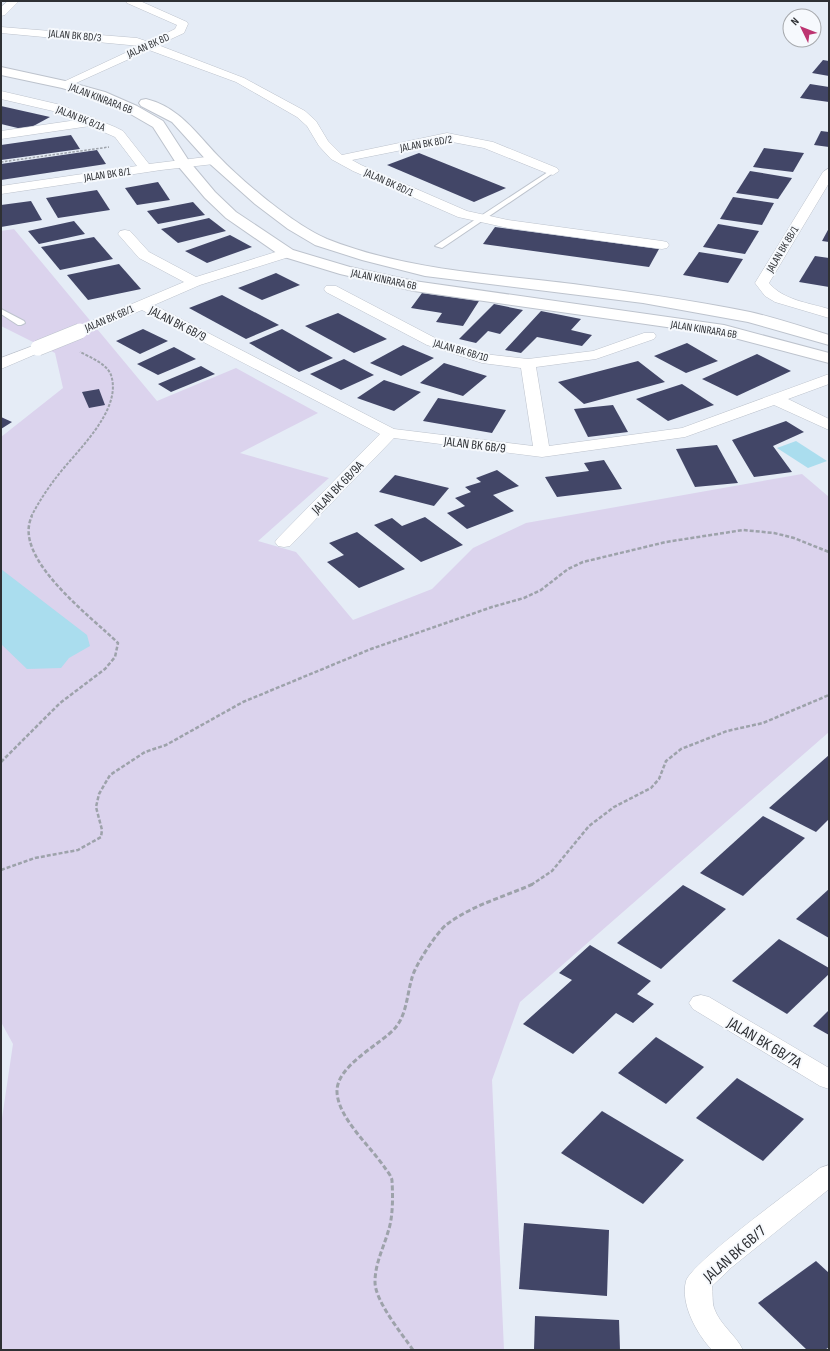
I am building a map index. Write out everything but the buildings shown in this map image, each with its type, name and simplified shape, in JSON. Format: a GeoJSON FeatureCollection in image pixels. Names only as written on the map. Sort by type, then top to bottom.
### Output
{"type":"FeatureCollection","features":[{"type":"Feature","properties":{"kind":"street"},"geometry":{"type":"LineString","coordinates":[[1,13],[14,1]]}},
{"type":"Feature","properties":{"kind":"street","name":"JALAN BK 8D"},"geometry":{"type":"LineString","coordinates":[[80,79],[148,45],[180,31],[183,24],[173,18],[131,1]]}},
{"type":"Feature","properties":{"kind":"street","name":"JALAN BK 8D/3"},"geometry":{"type":"LineString","coordinates":[[1,30],[102,37],[137,41],[148,45]]}},
{"type":"Feature","properties":{"kind":"street","name":"JALAN BK 8D/1"},"geometry":{"type":"LineString","coordinates":[[148,45],[240,80],[274,98],[301,114],[312,124],[323,143],[335,156],[357,168],[456,211],[480,219],[662,245]]}},
{"type":"Feature","properties":{"kind":"street","name":"JALAN KINRARA 6B"},"geometry":{"type":"LineString","coordinates":[[1,64],[80,79],[115,89],[146,102],[177,120],[214,160],[260,201],[293,226],[321,242],[368,257],[425,271],[643,298],[750,317],[829,340]]}},
{"type":"Feature","properties":{"kind":"street","name":"JALAN KINRARA 6B"},"geometry":{"type":"LineString","coordinates":[[1,71],[65,85],[100,95],[125,106],[158,124],[183,163],[210,195],[231,215],[287,253],[346,271],[414,286],[724,330],[829,358]]}},
{"type":"Feature","properties":{"kind":"street"},"geometry":{"type":"LineString","coordinates":[[65,85],[80,79]]}},
{"type":"Feature","properties":{"kind":"street","name":"JALAN BK 8/1A"},"geometry":{"type":"LineString","coordinates":[[1,95],[53,106],[119,134],[145,168]]}},
{"type":"Feature","properties":{"kind":"street"},"geometry":{"type":"LineString","coordinates":[[1,135],[91,122]]}},
{"type":"Feature","properties":{"kind":"street","name":"JALAN BK 8D/2"},"geometry":{"type":"LineString","coordinates":[[341,159],[448,137],[464,138],[486,144],[553,171]]}},
{"type":"Feature","properties":{"kind":"street","name":"JALAN BK 8/1"},"geometry":{"type":"LineString","coordinates":[[1,190],[145,168],[214,160]]}},
{"type":"Feature","properties":{"kind":"street","name":"JALAN BK 8B/1"},"geometry":{"type":"LineString","coordinates":[[829,172],[762,283],[770,293],[780,299],[829,314]]}},
{"type":"Feature","properties":{"kind":"street"},"geometry":{"type":"LineString","coordinates":[[125,234],[144,255],[196,282]]}},
{"type":"Feature","properties":{"kind":"street","name":"JALAN BK 6B/1"},"geometry":{"type":"LineString","coordinates":[[1,364],[196,282],[287,253]]}},
{"type":"Feature","properties":{"kind":"street","name":"JALAN BK 6B/10"},"geometry":{"type":"LineString","coordinates":[[331,289],[432,342],[482,358],[528,364],[596,355],[649,336]]}},
{"type":"Feature","properties":{"kind":"street","name":"JALAN BK 6B/9"},"geometry":{"type":"LineString","coordinates":[[141,304],[390,433],[542,452],[685,432],[829,378]]}},
{"type":"Feature","properties":{"kind":"street"},"geometry":{"type":"LineString","coordinates":[[528,364],[542,452]]}},
{"type":"Feature","properties":{"kind":"street"},"geometry":{"type":"LineString","coordinates":[[775,399],[829,426]]}},
{"type":"Feature","properties":{"kind":"street","name":"JALAN BK 6B/9A"},"geometry":{"type":"LineString","coordinates":[[284,542],[390,433]]}},
{"type":"Feature","properties":{"kind":"street","name":"JALAN BK 6B/7A"},"geometry":{"type":"LineString","coordinates":[[701,1003],[829,1080]]}},
{"type":"Feature","properties":{"kind":"street","name":"JALAN BK 6B/7"},"geometry":{"type":"LineString","coordinates":[[729,1350],[712,1331],[700,1308],[699,1282],[723,1259],[829,1176]]}},
{"type":"Feature","properties":{"kind":"lane"},"geometry":{"type":"LineString","coordinates":[[439,246],[553,171]]}},
{"type":"Feature","properties":{"kind":"lane"},"geometry":{"type":"LineString","coordinates":[[1,311],[21,323]]}},
{"type":"Feature","properties":{"kind":"path"},"geometry":{"type":"LineString","coordinates":[[1,162],[127,144]]}},
{"type":"Feature","properties":{"kind":"path"},"geometry":{"type":"LineString","coordinates":[[1,762],[60,703],[105,669],[115,657],[118,643],[49,577],[29,539],[27,528],[40,498],[88,441],[112,399],[114,387],[111,374],[99,363],[75,349]]}},
{"type":"Feature","properties":{"kind":"path"},"geometry":{"type":"LineString","coordinates":[[1,870],[40,857],[66,854],[81,850],[93,843],[101,836],[102,830],[96,807],[99,794],[110,775],[145,752],[166,745],[186,735],[243,702],[370,649],[492,607],[524,598],[541,590],[568,569],[583,562],[659,543],[743,530],[774,533],[794,538],[829,552]]}},
{"type":"Feature","properties":{"kind":"path"},"geometry":{"type":"LineString","coordinates":[[413,1350],[385,1309],[375,1283],[379,1256],[389,1231],[392,1200],[392,1179],[377,1156],[356,1132],[344,1113],[337,1092],[342,1076],[361,1055],[396,1028],[404,1013],[412,976],[420,959],[444,926],[470,910],[533,884],[552,871],[589,826],[614,807],[651,788],[659,779],[666,761],[681,749],[727,731],[763,723],[829,695]]}},
{"type":"Feature","properties":{"kind":"shaded area"},"geometry":{"type":"Polygon","coordinates":[[[14,229],[157,401],[236,368],[318,413],[240,453],[329,478],[258,541],[296,552],[353,620],[432,589],[473,548],[526,523],[802,474],[829,497],[829,732],[520,1002],[492,1080],[504,1350],[1,1350],[1,1125],[13,1044],[1,1022],[1,437],[63,388],[55,353],[1,326],[1,231],[14,229]]]}},
{"type":"Feature","properties":{"kind":"water"},"geometry":{"type":"Polygon","coordinates":[[[796,441],[827,461],[808,468],[777,448],[796,441]]]}},
{"type":"Feature","properties":{"kind":"water"},"geometry":{"type":"Polygon","coordinates":[[[1,569],[87,635],[90,646],[69,658],[61,668],[27,669],[1,644],[1,569]]]}}]}
